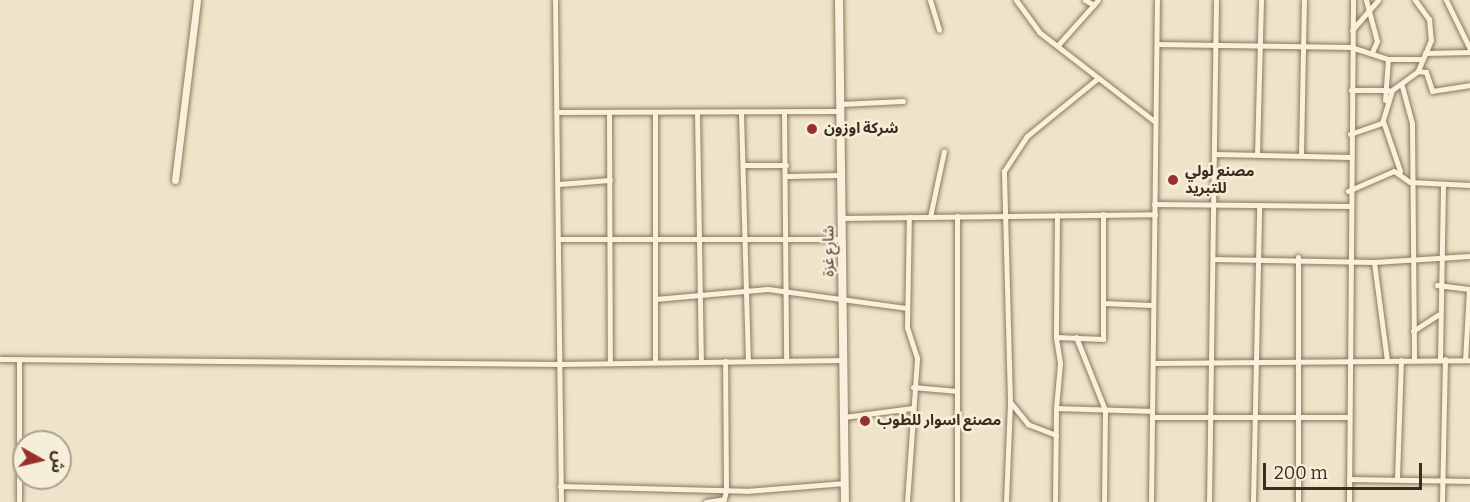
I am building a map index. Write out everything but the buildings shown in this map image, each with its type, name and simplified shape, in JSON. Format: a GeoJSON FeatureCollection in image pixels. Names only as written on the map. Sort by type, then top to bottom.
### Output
{"type":"FeatureCollection","features":[{"type":"Feature","properties":{"kind":"main road","name":"شارع غزة"},"geometry":{"type":"LineString","coordinates":[[839,0],[845,502]]}},
{"type":"Feature","properties":{"kind":"street"},"geometry":{"type":"LineString","coordinates":[[175,180],[197,0]]}},
{"type":"Feature","properties":{"kind":"street"},"geometry":{"type":"LineString","coordinates":[[555,0],[561,502]]}},
{"type":"Feature","properties":{"kind":"street"},"geometry":{"type":"LineString","coordinates":[[930,0],[939,30]]}},
{"type":"Feature","properties":{"kind":"street"},"geometry":{"type":"LineString","coordinates":[[1016,0],[1028,22],[1154,121]]}},
{"type":"Feature","properties":{"kind":"street"},"geometry":{"type":"LineString","coordinates":[[1084,0],[1096,2]]}},
{"type":"Feature","properties":{"kind":"street"},"geometry":{"type":"LineString","coordinates":[[1151,502],[1157,0]]}},
{"type":"Feature","properties":{"kind":"street"},"geometry":{"type":"LineString","coordinates":[[1209,502],[1216,0]]}},
{"type":"Feature","properties":{"kind":"street"},"geometry":{"type":"LineString","coordinates":[[1257,154],[1260,0]]}},
{"type":"Feature","properties":{"kind":"street"},"geometry":{"type":"LineString","coordinates":[[1301,155],[1304,0]]}},
{"type":"Feature","properties":{"kind":"street"},"geometry":{"type":"LineString","coordinates":[[1349,502],[1346,417],[1353,0]]}},
{"type":"Feature","properties":{"kind":"street"},"geometry":{"type":"LineString","coordinates":[[1366,0],[1377,41],[1373,50]]}},
{"type":"Feature","properties":{"kind":"street"},"geometry":{"type":"LineString","coordinates":[[1352,30],[1370,12],[1378,0]]}},
{"type":"Feature","properties":{"kind":"street"},"geometry":{"type":"LineString","coordinates":[[1351,90],[1392,90],[1402,86],[1418,71],[1425,53],[1430,27],[1415,0]]}},
{"type":"Feature","properties":{"kind":"street"},"geometry":{"type":"LineString","coordinates":[[1425,53],[1470,51],[1446,0]]}},
{"type":"Feature","properties":{"kind":"street"},"geometry":{"type":"LineString","coordinates":[[1058,45],[1096,2]]}},
{"type":"Feature","properties":{"kind":"street"},"geometry":{"type":"LineString","coordinates":[[1156,44],[1352,47],[1373,50],[1388,59],[1421,59]]}},
{"type":"Feature","properties":{"kind":"street"},"geometry":{"type":"LineString","coordinates":[[1386,108],[1388,59]]}},
{"type":"Feature","properties":{"kind":"street"},"geometry":{"type":"LineString","coordinates":[[1418,71],[1426,72],[1432,91],[1470,85]]}},
{"type":"Feature","properties":{"kind":"street"},"geometry":{"type":"LineString","coordinates":[[1006,502],[1010,402],[1003,289],[1007,161],[1027,136],[1097,78]]}},
{"type":"Feature","properties":{"kind":"street"},"geometry":{"type":"LineString","coordinates":[[1402,86],[1412,124],[1410,182],[1414,360]]}},
{"type":"Feature","properties":{"kind":"street"},"geometry":{"type":"LineString","coordinates":[[1392,90],[1383,121],[1400,171],[1410,182],[1470,185]]}},
{"type":"Feature","properties":{"kind":"street"},"geometry":{"type":"LineString","coordinates":[[556,112],[784,112],[903,101]]}},
{"type":"Feature","properties":{"kind":"street"},"geometry":{"type":"LineString","coordinates":[[784,112],[787,176],[786,360]]}},
{"type":"Feature","properties":{"kind":"street"},"geometry":{"type":"LineString","coordinates":[[609,113],[610,363]]}},
{"type":"Feature","properties":{"kind":"street"},"geometry":{"type":"LineString","coordinates":[[655,362],[656,113]]}},
{"type":"Feature","properties":{"kind":"street"},"geometry":{"type":"LineString","coordinates":[[697,113],[697,238],[701,362]]}},
{"type":"Feature","properties":{"kind":"street"},"geometry":{"type":"LineString","coordinates":[[741,113],[748,361]]}},
{"type":"Feature","properties":{"kind":"street"},"geometry":{"type":"LineString","coordinates":[[1350,134],[1383,121]]}},
{"type":"Feature","properties":{"kind":"street"},"geometry":{"type":"LineString","coordinates":[[930,217],[944,151]]}},
{"type":"Feature","properties":{"kind":"street"},"geometry":{"type":"LineString","coordinates":[[1214,154],[1350,157]]}},
{"type":"Feature","properties":{"kind":"street"},"geometry":{"type":"LineString","coordinates":[[743,165],[786,165]]}},
{"type":"Feature","properties":{"kind":"street"},"geometry":{"type":"LineString","coordinates":[[1348,191],[1400,171]]}},
{"type":"Feature","properties":{"kind":"street"},"geometry":{"type":"LineString","coordinates":[[787,176],[840,175]]}},
{"type":"Feature","properties":{"kind":"street"},"geometry":{"type":"LineString","coordinates":[[558,184],[610,180]]}},
{"type":"Feature","properties":{"kind":"street"},"geometry":{"type":"LineString","coordinates":[[1442,502],[1443,359],[1437,285],[1443,185]]}},
{"type":"Feature","properties":{"kind":"street"},"geometry":{"type":"LineString","coordinates":[[1154,204],[1349,206]]}},
{"type":"Feature","properties":{"kind":"street"},"geometry":{"type":"LineString","coordinates":[[1253,502],[1259,205]]}},
{"type":"Feature","properties":{"kind":"street"},"geometry":{"type":"LineString","coordinates":[[842,218],[1155,213]]}},
{"type":"Feature","properties":{"kind":"street"},"geometry":{"type":"LineString","coordinates":[[1056,337],[1103,339],[1103,214]]}},
{"type":"Feature","properties":{"kind":"street"},"geometry":{"type":"LineString","coordinates":[[1055,502],[1056,408],[1060,363],[1056,337],[1057,215]]}},
{"type":"Feature","properties":{"kind":"street"},"geometry":{"type":"LineString","coordinates":[[957,216],[957,502]]}},
{"type":"Feature","properties":{"kind":"street"},"geometry":{"type":"LineString","coordinates":[[907,502],[913,387],[917,358],[906,308],[909,217]]}},
{"type":"Feature","properties":{"kind":"street"},"geometry":{"type":"LineString","coordinates":[[558,239],[842,239]]}},
{"type":"Feature","properties":{"kind":"street"},"geometry":{"type":"LineString","coordinates":[[1213,259],[1259,256],[1349,257],[1374,262],[1439,255],[1470,256]]}},
{"type":"Feature","properties":{"kind":"street"},"geometry":{"type":"LineString","coordinates":[[1298,257],[1296,365],[1298,502]]}},
{"type":"Feature","properties":{"kind":"street"},"geometry":{"type":"LineString","coordinates":[[1374,262],[1387,361]]}},
{"type":"Feature","properties":{"kind":"street"},"geometry":{"type":"LineString","coordinates":[[1153,363],[1296,365],[1401,360],[1467,360],[1469,289],[1437,285]]}},
{"type":"Feature","properties":{"kind":"street"},"geometry":{"type":"LineString","coordinates":[[655,299],[747,290],[787,295],[842,296],[859,304],[906,308]]}},
{"type":"Feature","properties":{"kind":"street"},"geometry":{"type":"LineString","coordinates":[[1103,303],[1152,304]]}},
{"type":"Feature","properties":{"kind":"street"},"geometry":{"type":"LineString","coordinates":[[1413,331],[1438,315]]}},
{"type":"Feature","properties":{"kind":"street"},"geometry":{"type":"LineString","coordinates":[[1076,337],[1105,410],[1104,502]]}},
{"type":"Feature","properties":{"kind":"street"},"geometry":{"type":"LineString","coordinates":[[0,359],[560,364],[843,360]]}},
{"type":"Feature","properties":{"kind":"street"},"geometry":{"type":"LineString","coordinates":[[19,359],[19,502]]}},
{"type":"Feature","properties":{"kind":"street"},"geometry":{"type":"LineString","coordinates":[[1397,479],[1401,360]]}},
{"type":"Feature","properties":{"kind":"street"},"geometry":{"type":"LineString","coordinates":[[725,361],[728,502]]}},
{"type":"Feature","properties":{"kind":"street"},"geometry":{"type":"LineString","coordinates":[[913,387],[957,391]]}},
{"type":"Feature","properties":{"kind":"street"},"geometry":{"type":"LineString","coordinates":[[1010,402],[1028,424],[1056,435]]}},
{"type":"Feature","properties":{"kind":"street"},"geometry":{"type":"LineString","coordinates":[[844,417],[912,408]]}},
{"type":"Feature","properties":{"kind":"street"},"geometry":{"type":"LineString","coordinates":[[1056,408],[1211,418],[1346,417]]}},
{"type":"Feature","properties":{"kind":"street"},"geometry":{"type":"LineString","coordinates":[[1349,479],[1470,481]]}},
{"type":"Feature","properties":{"kind":"street"},"geometry":{"type":"LineString","coordinates":[[560,486],[727,490],[845,483]]}},
{"type":"Feature","properties":{"kind":"street"},"geometry":{"type":"LineString","coordinates":[[706,502],[724,499],[727,490]]}},
{"type":"Feature","properties":{"kind":"place","name":"شركة اوزون"},"geometry":{"type":"Point","coordinates":[812,129]}},
{"type":"Feature","properties":{"kind":"place","name":"مصنع لولي للتبريد"},"geometry":{"type":"Point","coordinates":[1173,180]}},
{"type":"Feature","properties":{"kind":"place","name":"مصنع اسوار للطوب"},"geometry":{"type":"Point","coordinates":[865,421]}}]}
